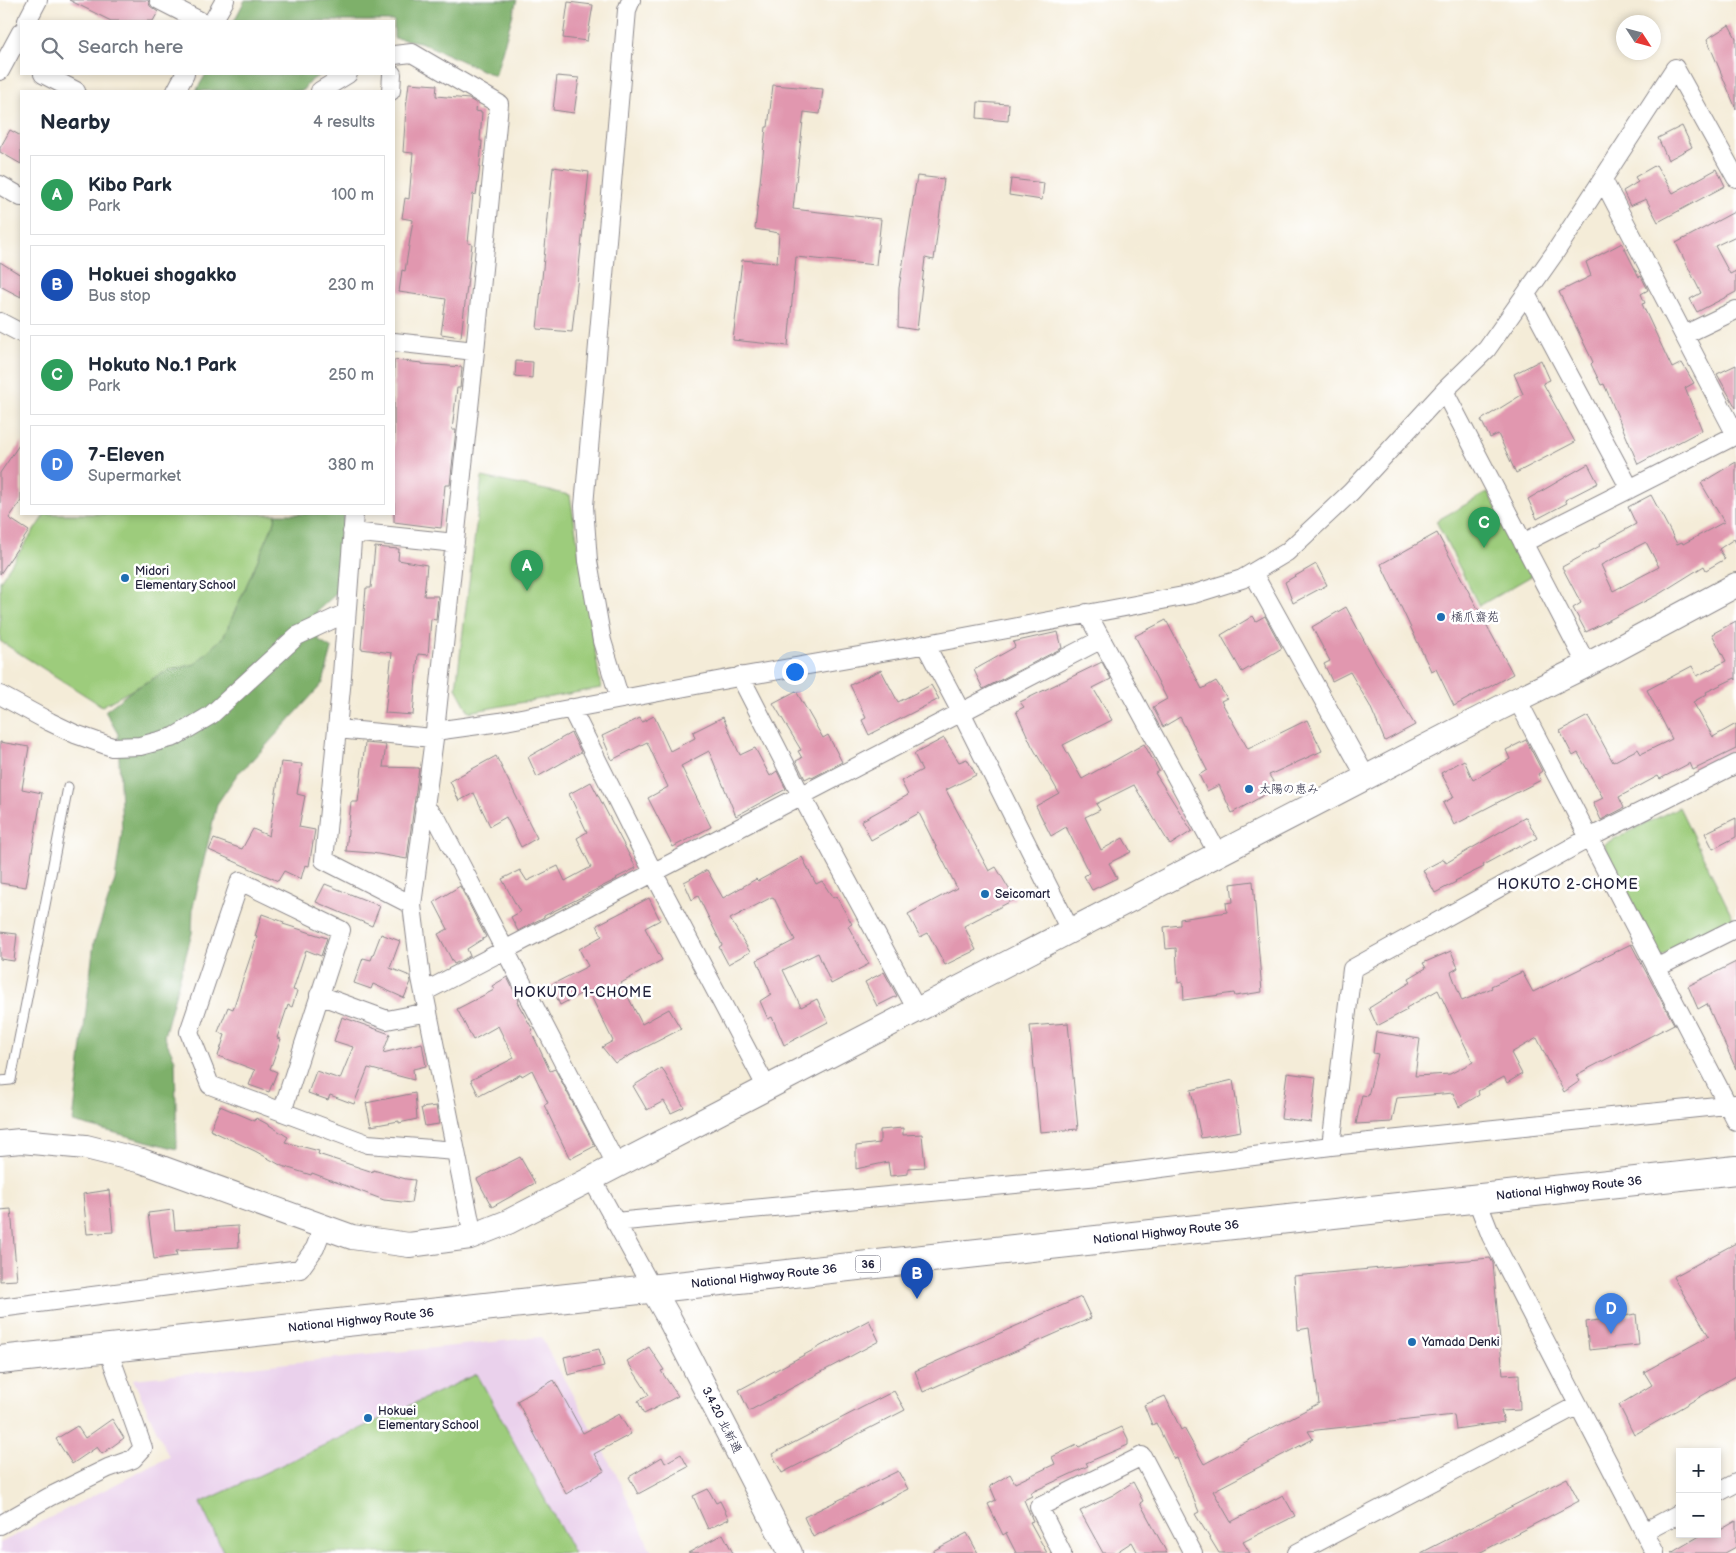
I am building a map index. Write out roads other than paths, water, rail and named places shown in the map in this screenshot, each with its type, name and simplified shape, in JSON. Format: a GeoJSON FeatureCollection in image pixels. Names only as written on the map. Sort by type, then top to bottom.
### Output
{"type":"FeatureCollection","features":[{"type":"Feature","properties":{"kind":"highway","name":"National Highway Route 36"},"geometry":{"type":"LineString","coordinates":[[0,1360],[1736,1170]]}},
{"type":"Feature","properties":{"kind":"street"},"geometry":{"type":"LineString","coordinates":[[28,20],[38,0]]}},
{"type":"Feature","properties":{"kind":"street"},"geometry":{"type":"LineString","coordinates":[[159,0],[198,20]]}},
{"type":"Feature","properties":{"kind":"street"},"geometry":{"type":"LineString","coordinates":[[215,20],[225,0]]}},
{"type":"Feature","properties":{"kind":"street"},"geometry":{"type":"LineString","coordinates":[[620,699],[602,641],[588,561],[584,506],[627,10],[631,0]]}},
{"type":"Feature","properties":{"kind":"street"},"geometry":{"type":"LineString","coordinates":[[0,71],[15,59],[20,36]]}},
{"type":"Feature","properties":{"kind":"street"},"geometry":{"type":"LineString","coordinates":[[395,55],[412,53],[500,104],[434,735],[412,905],[424,992],[473,1236]]}},
{"type":"Feature","properties":{"kind":"street"},"geometry":{"type":"LineString","coordinates":[[337,729],[434,735],[740,676],[1194,594],[1242,579],[1287,552],[1351,492],[1444,391],[1487,349],[1526,294],[1675,68],[1736,178]]}},
{"type":"Feature","properties":{"kind":"street"},"geometry":{"type":"LineString","coordinates":[[45,75],[74,90]]}},
{"type":"Feature","properties":{"kind":"street"},"geometry":{"type":"LineString","coordinates":[[177,90],[184,75]]}},
{"type":"Feature","properties":{"kind":"street"},"geometry":{"type":"LineString","coordinates":[[322,90],[346,75]]}},
{"type":"Feature","properties":{"kind":"street"},"geometry":{"type":"LineString","coordinates":[[391,90],[392,75]]}},
{"type":"Feature","properties":{"kind":"street"},"geometry":{"type":"LineString","coordinates":[[1523,543],[1736,435],[1602,180]]}},
{"type":"Feature","properties":{"kind":"street"},"geometry":{"type":"LineString","coordinates":[[0,185],[20,196]]}},
{"type":"Feature","properties":{"kind":"street"},"geometry":{"type":"LineString","coordinates":[[1526,294],[1630,488]]}},
{"type":"Feature","properties":{"kind":"street"},"geometry":{"type":"LineString","coordinates":[[1684,335],[1736,310]]}},
{"type":"Feature","properties":{"kind":"street"},"geometry":{"type":"LineString","coordinates":[[0,322],[20,332]]}},
{"type":"Feature","properties":{"kind":"street"},"geometry":{"type":"LineString","coordinates":[[395,342],[475,351]]}},
{"type":"Feature","properties":{"kind":"street"},"geometry":{"type":"LineString","coordinates":[[1444,391],[1587,665]]}},
{"type":"Feature","properties":{"kind":"street"},"geometry":{"type":"LineString","coordinates":[[354,515],[337,729],[324,860],[412,905]]}},
{"type":"Feature","properties":{"kind":"street"},"geometry":{"type":"LineString","coordinates":[[352,532],[455,543]]}},
{"type":"Feature","properties":{"kind":"street"},"geometry":{"type":"LineString","coordinates":[[1252,573],[1366,777]]}},
{"type":"Feature","properties":{"kind":"street"},"geometry":{"type":"LineString","coordinates":[[0,1143],[21,1141],[86,1147],[142,1161],[352,1237],[409,1245],[473,1236],[508,1222],[617,1166],[1517,699],[1587,665],[1736,585]]}},
{"type":"Feature","properties":{"kind":"street"},"geometry":{"type":"LineString","coordinates":[[0,695],[75,734],[112,747],[140,746],[174,737],[211,715],[297,636],[346,613]]}},
{"type":"Feature","properties":{"kind":"street"},"geometry":{"type":"LineString","coordinates":[[1087,613],[1218,854]]}},
{"type":"Feature","properties":{"kind":"street"},"geometry":{"type":"LineString","coordinates":[[424,992],[505,948],[1102,639]]}},
{"type":"Feature","properties":{"kind":"street"},"geometry":{"type":"LineString","coordinates":[[925,644],[1070,930]]}},
{"type":"Feature","properties":{"kind":"street"},"geometry":{"type":"LineString","coordinates":[[740,676],[917,1010]]}},
{"type":"Feature","properties":{"kind":"street"},"geometry":{"type":"LineString","coordinates":[[1517,699],[1656,968],[1731,1104],[1736,1121]]}},
{"type":"Feature","properties":{"kind":"street"},"geometry":{"type":"LineString","coordinates":[[571,708],[653,872],[767,1088]]}},
{"type":"Feature","properties":{"kind":"street"},"geometry":{"type":"LineString","coordinates":[[1331,1146],[1352,969],[1589,838],[1736,764]]}},
{"type":"Feature","properties":{"kind":"street"},"geometry":{"type":"LineString","coordinates":[[424,806],[438,819],[617,1166]]}},
{"type":"Feature","properties":{"kind":"street"},"geometry":{"type":"LineString","coordinates":[[282,1112],[341,930],[240,881],[189,1032],[210,1085],[282,1112],[368,1144],[456,1151]]}},
{"type":"Feature","properties":{"kind":"street"},"geometry":{"type":"LineString","coordinates":[[1656,968],[1736,928]]}},
{"type":"Feature","properties":{"kind":"street"},"geometry":{"type":"LineString","coordinates":[[319,996],[387,1020],[428,1012]]}},
{"type":"Feature","properties":{"kind":"street"},"geometry":{"type":"LineString","coordinates":[[616,1222],[1099,1176],[1331,1146],[1731,1104]]}},
{"type":"Feature","properties":{"kind":"street"},"geometry":{"type":"LineString","coordinates":[[592,1178],[652,1288]]}},
{"type":"Feature","properties":{"kind":"street"},"geometry":{"type":"LineString","coordinates":[[1476,1198],[1491,1236],[1655,1553]]}},
{"type":"Feature","properties":{"kind":"street"},"geometry":{"type":"LineString","coordinates":[[0,1308],[300,1269],[315,1248],[323,1226]]}},
{"type":"Feature","properties":{"kind":"street","name":"3.4.20 北新通"},"geometry":{"type":"LineString","coordinates":[[652,1288],[790,1553]]}},
{"type":"Feature","properties":{"kind":"street"},"geometry":{"type":"LineString","coordinates":[[0,1525],[49,1497],[108,1468],[133,1459],[143,1448],[107,1347]]}},
{"type":"Feature","properties":{"kind":"street"},"geometry":{"type":"LineString","coordinates":[[1297,1553],[1578,1405]]}},
{"type":"Feature","properties":{"kind":"street"},"geometry":{"type":"LineString","coordinates":[[1062,1553],[1039,1507],[1142,1456],[1193,1553]]}},
{"type":"Feature","properties":{"kind":"street"},"geometry":{"type":"LineString","coordinates":[[1721,1491],[1736,1483]]}},
{"type":"Feature","properties":{"kind":"street"},"geometry":{"type":"LineString","coordinates":[[1644,1532],[1676,1515]]}},
{"type":"Feature","properties":{"kind":"lane"},"geometry":{"type":"LineString","coordinates":[[0,1081],[11,1080],[68,787]]}},
{"type":"Feature","properties":{"kind":"place","name":"Hokuto No.1 Park"},"geometry":{"type":"Point","coordinates":[1484,548]}},
{"type":"Feature","properties":{"kind":"place","name":"Midori Elementary School"},"geometry":{"type":"Point","coordinates":[125,578]}},
{"type":"Feature","properties":{"kind":"place","name":"Kibo Park"},"geometry":{"type":"Point","coordinates":[527,591]}},
{"type":"Feature","properties":{"kind":"place","name":"橋爪齋苑"},"geometry":{"type":"Point","coordinates":[1441,617]}},
{"type":"Feature","properties":{"kind":"place","name":"太陽の恵み"},"geometry":{"type":"Point","coordinates":[1249,789]}},
{"type":"Feature","properties":{"kind":"place","name":"Seicomart"},"geometry":{"type":"Point","coordinates":[985,894]}},
{"type":"Feature","properties":{"kind":"place","name":"Hokuei shogakko"},"geometry":{"type":"Point","coordinates":[917,1299]}},
{"type":"Feature","properties":{"kind":"place","name":"7-Eleven"},"geometry":{"type":"Point","coordinates":[1611,1334]}},
{"type":"Feature","properties":{"kind":"place","name":"Yamada Denki"},"geometry":{"type":"Point","coordinates":[1412,1342]}},
{"type":"Feature","properties":{"kind":"place","name":"Hokuei Elementary School"},"geometry":{"type":"Point","coordinates":[368,1418]}},
{"type":"Feature","properties":{"kind":"district","name":"HOKUTO 2-CHOME"},"geometry":{"type":"Point","coordinates":[1568,884]}},
{"type":"Feature","properties":{"kind":"district","name":"HOKUTO 1-CHOME"},"geometry":{"type":"Point","coordinates":[583,992]}}]}
